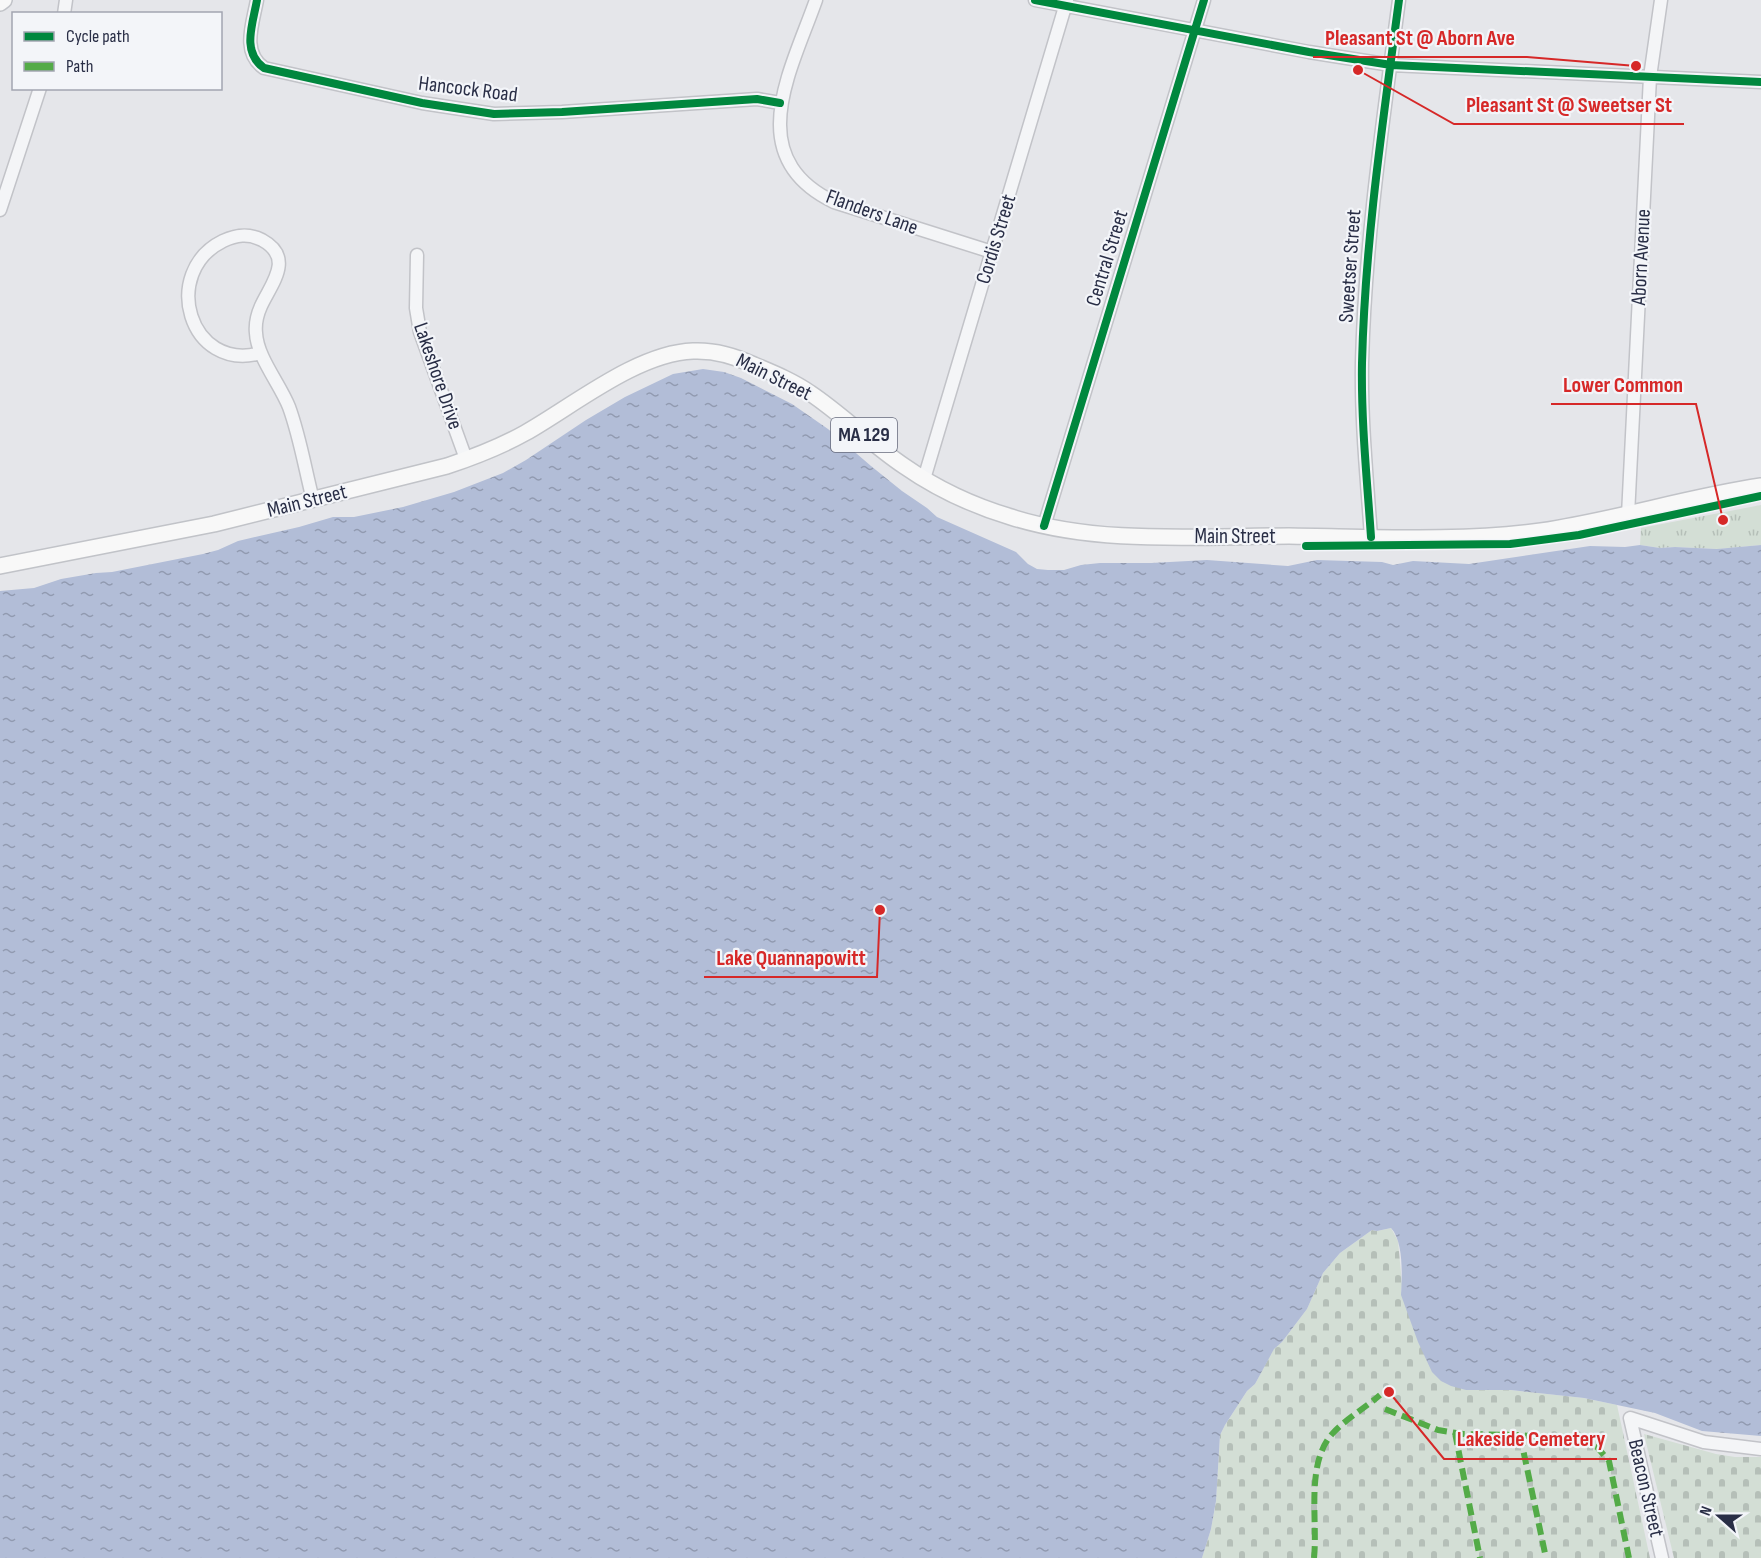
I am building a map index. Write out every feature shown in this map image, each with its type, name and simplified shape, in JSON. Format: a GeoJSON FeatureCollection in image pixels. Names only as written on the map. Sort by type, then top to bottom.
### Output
{"type":"FeatureCollection","features":[{"type":"Feature","properties":{"kind":"main road"},"geometry":{"type":"LineString","coordinates":[[0,3],[4,0]]}},
{"type":"Feature","properties":{"kind":"main road","name":"Main Street"},"geometry":{"type":"LineString","coordinates":[[0,566],[158,537],[313,500],[466,459],[523,434],[633,369],[666,355],[698,351],[722,353],[802,388],[891,457],[924,479],[976,505],[1044,526],[1108,535],[1371,537],[1506,534],[1574,526],[1761,486]]}},
{"type":"Feature","properties":{"kind":"street","name":"Hancock Road"},"geometry":{"type":"LineString","coordinates":[[257,0],[250,47],[255,59],[264,68],[422,103],[469,111],[506,114],[757,99],[780,103]]}},
{"type":"Feature","properties":{"kind":"street","name":"Flanders Lane"},"geometry":{"type":"LineString","coordinates":[[816,0],[780,103],[780,135],[784,152],[795,172],[816,192],[850,208],[992,252]]}},
{"type":"Feature","properties":{"kind":"street"},"geometry":{"type":"LineString","coordinates":[[1035,0],[1067,3],[1195,31],[1391,65],[1761,82]]}},
{"type":"Feature","properties":{"kind":"street","name":"Central Street"},"geometry":{"type":"LineString","coordinates":[[1044,526],[1204,0]]}},
{"type":"Feature","properties":{"kind":"street","name":"Sweetser Street"},"geometry":{"type":"LineString","coordinates":[[1371,537],[1362,399],[1362,362],[1372,205],[1399,0]]}},
{"type":"Feature","properties":{"kind":"street","name":"Aborn Avenue"},"geometry":{"type":"LineString","coordinates":[[1629,514],[1650,77],[1661,0]]}},
{"type":"Feature","properties":{"kind":"street","name":"Cordis Street"},"geometry":{"type":"LineString","coordinates":[[924,479],[1067,3]]}},
{"type":"Feature","properties":{"kind":"street"},"geometry":{"type":"LineString","coordinates":[[0,210],[39,90]]}},
{"type":"Feature","properties":{"kind":"street"},"geometry":{"type":"LineString","coordinates":[[261,353],[236,356],[223,353],[203,338],[196,328],[188,304],[189,286],[201,259],[219,243],[239,235],[263,240],[278,258],[277,278],[260,307],[256,320],[256,339],[289,409],[313,500]]}},
{"type":"Feature","properties":{"kind":"street","name":"Lakeshore Drive"},"geometry":{"type":"LineString","coordinates":[[417,255],[416,308],[420,332],[466,459]]}},
{"type":"Feature","properties":{"kind":"street","name":"Beacon Street"},"geometry":{"type":"LineString","coordinates":[[1662,1558],[1630,1418],[1704,1442],[1761,1449]]}},
{"type":"Feature","properties":{"kind":"green space"},"geometry":{"type":"Polygon","coordinates":[[[1761,505],[1761,545],[1718,549],[1660,548],[1640,545],[1641,528],[1761,505]]]}},
{"type":"Feature","properties":{"kind":"green space"},"geometry":{"type":"Polygon","coordinates":[[[1391,1228],[1398,1241],[1401,1291],[1466,1390],[1511,1390],[1584,1398],[1617,1405],[1650,1558],[1202,1558],[1211,1529],[1216,1501],[1220,1435],[1225,1425],[1247,1391],[1255,1384],[1274,1348],[1282,1342],[1307,1309],[1323,1273],[1340,1253],[1372,1230],[1391,1228]]]}},
{"type":"Feature","properties":{"kind":"green space"},"geometry":{"type":"Polygon","coordinates":[[[1644,1434],[1716,1454],[1761,1457],[1761,1558],[1674,1558],[1644,1434]]]}},
{"type":"Feature","properties":{"kind":"water"},"geometry":{"type":"Polygon","coordinates":[[[703,369],[724,372],[741,378],[792,404],[828,429],[937,517],[1016,552],[1037,569],[1064,570],[1100,563],[1207,560],[1288,566],[1317,560],[1382,562],[1393,565],[1413,561],[1469,564],[1590,546],[1640,545],[1660,548],[1717,549],[1761,545],[1761,1436],[1702,1431],[1655,1413],[1584,1398],[1511,1390],[1466,1390],[1441,1381],[1432,1372],[1418,1342],[1401,1295],[1400,1251],[1391,1228],[1372,1230],[1340,1253],[1323,1273],[1307,1309],[1274,1349],[1255,1384],[1247,1391],[1225,1425],[1220,1435],[1216,1501],[1211,1529],[1202,1558],[0,1558],[0,591],[34,588],[61,579],[112,572],[203,554],[238,541],[333,517],[354,517],[403,507],[454,492],[503,473],[625,397],[673,374],[703,369]]]}},
{"type":"Feature","properties":{"kind":"marked path"},"geometry":{"type":"LineString","coordinates":[[1314,1558],[1314,1492],[1324,1445],[1338,1428],[1380,1395]]}},
{"type":"Feature","properties":{"kind":"marked path"},"geometry":{"type":"LineString","coordinates":[[1385,1409],[1438,1430],[1463,1434],[1520,1435],[1582,1442],[1597,1447],[1609,1461],[1629,1558]]}},
{"type":"Feature","properties":{"kind":"marked path"},"geometry":{"type":"LineString","coordinates":[[1455,1433],[1480,1558]]}},
{"type":"Feature","properties":{"kind":"marked path"},"geometry":{"type":"LineString","coordinates":[[1520,1435],[1546,1558]]}},
{"type":"Feature","properties":{"kind":"cycle path"},"geometry":{"type":"LineString","coordinates":[[257,0],[250,37],[253,54],[264,68],[422,103],[494,114],[562,112],[757,99],[780,103]]}},
{"type":"Feature","properties":{"kind":"cycle path"},"geometry":{"type":"LineString","coordinates":[[1035,0],[1309,52],[1391,65],[1761,82]]}},
{"type":"Feature","properties":{"kind":"cycle path"},"geometry":{"type":"LineString","coordinates":[[1044,526],[1204,0]]}},
{"type":"Feature","properties":{"kind":"cycle path"},"geometry":{"type":"LineString","coordinates":[[1371,537],[1362,406],[1364,317],[1376,181],[1399,0]]}},
{"type":"Feature","properties":{"kind":"cycle path"},"geometry":{"type":"LineString","coordinates":[[1306,546],[1510,544],[1579,535],[1761,496]]}},
{"type":"Feature","properties":{"kind":"place","name":"Pleasant St @ Aborn Ave"},"geometry":{"type":"Point","coordinates":[1636,66]}},
{"type":"Feature","properties":{"kind":"place","name":"Pleasant St @ Sweetser St"},"geometry":{"type":"Point","coordinates":[1358,70]}},
{"type":"Feature","properties":{"kind":"place","name":"Lower Common"},"geometry":{"type":"Point","coordinates":[1723,520]}},
{"type":"Feature","properties":{"kind":"place","name":"Lake Quannapowitt"},"geometry":{"type":"Point","coordinates":[880,910]}},
{"type":"Feature","properties":{"kind":"place","name":"Lakeside Cemetery"},"geometry":{"type":"Point","coordinates":[1389,1392]}}]}
